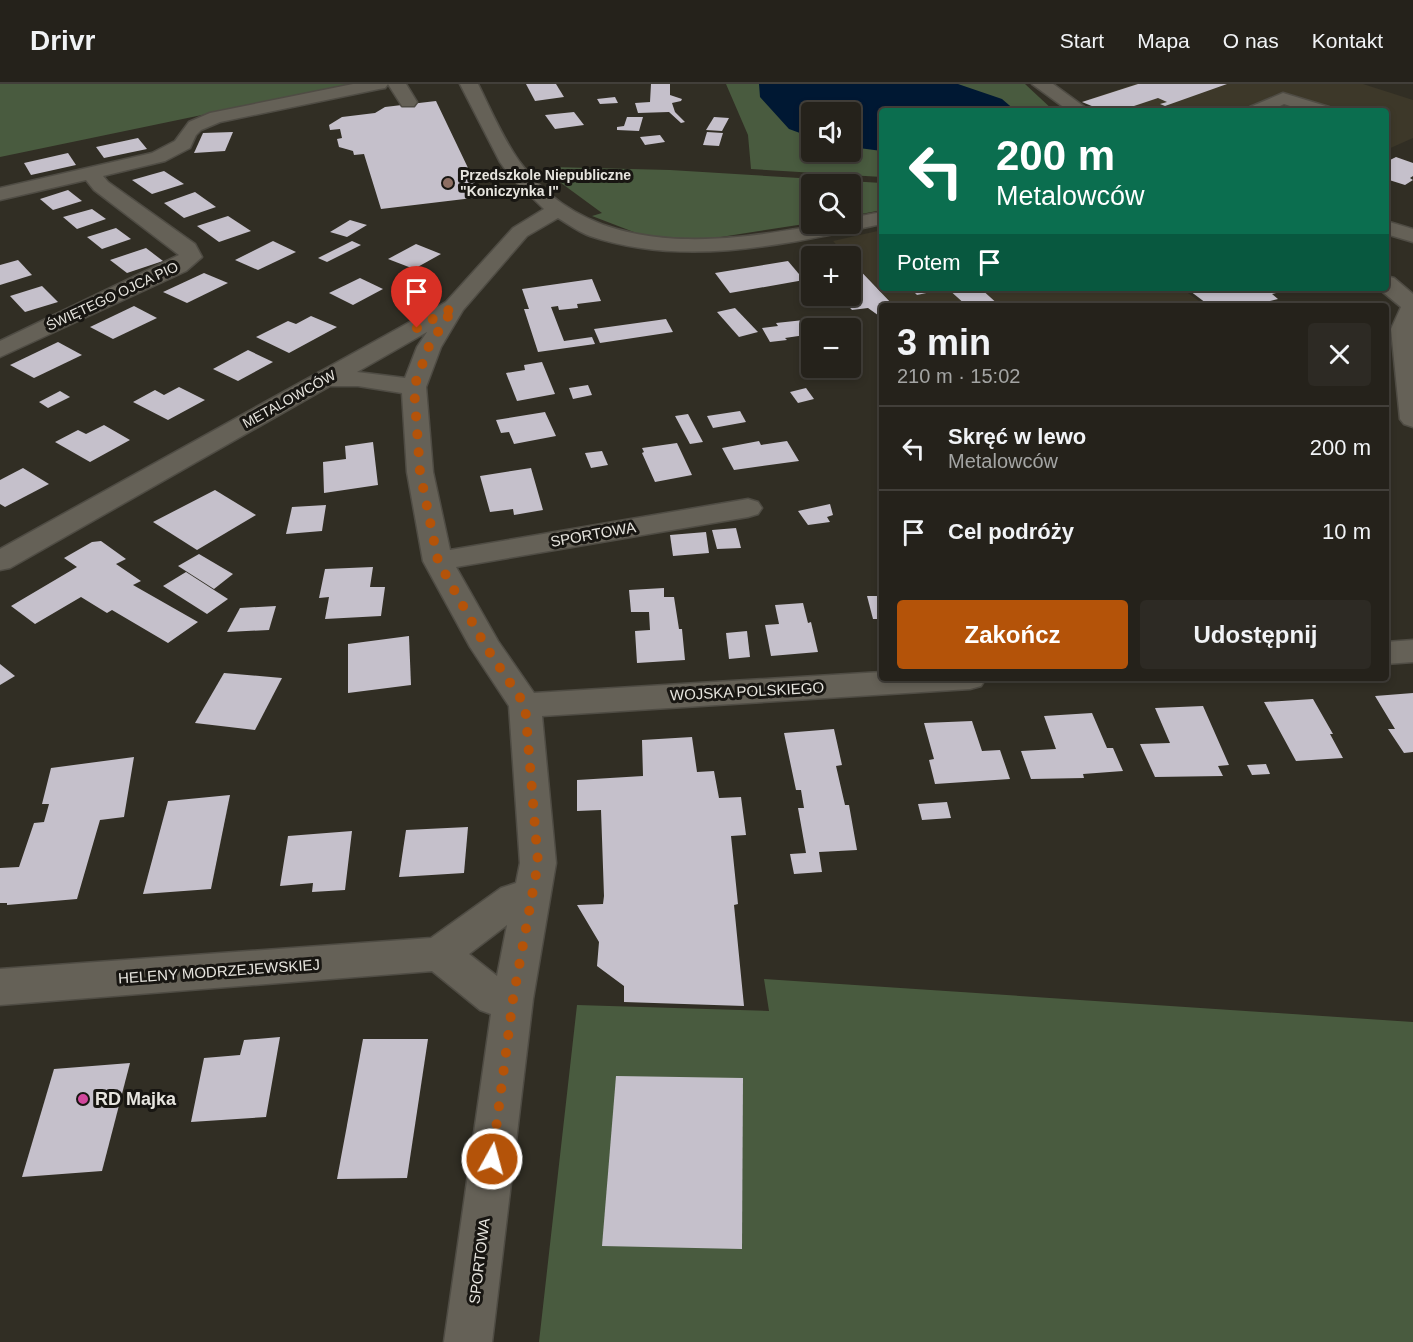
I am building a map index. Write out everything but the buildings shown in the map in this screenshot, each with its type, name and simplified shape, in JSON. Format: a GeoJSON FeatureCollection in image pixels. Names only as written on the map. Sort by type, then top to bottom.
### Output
{"type":"FeatureCollection","features":[{"type":"Feature","properties":{"kind":"street"},"geometry":{"type":"LineString","coordinates":[[0,194],[92,174],[171,152],[183,144],[185,134],[202,121],[379,84]]}},
{"type":"Feature","properties":{"kind":"street"},"geometry":{"type":"LineString","coordinates":[[397,84],[408,102]]}},
{"type":"Feature","properties":{"kind":"street"},"geometry":{"type":"LineString","coordinates":[[469,84],[507,159],[535,192],[557,210],[580,224],[605,234],[655,245],[699,248],[776,238],[879,219]]}},
{"type":"Feature","properties":{"kind":"street"},"geometry":{"type":"LineString","coordinates":[[1041,84],[1077,108]]}},
{"type":"Feature","properties":{"kind":"street"},"geometry":{"type":"LineString","coordinates":[[1262,108],[1294,92],[1270,84]]}},
{"type":"Feature","properties":{"kind":"street"},"geometry":{"type":"LineString","coordinates":[[1283,98],[1314,108]]}},
{"type":"Feature","properties":{"kind":"street","name":"ŚWIĘTEGO OJCA PIO"},"geometry":{"type":"LineString","coordinates":[[4,342],[178,266],[191,258],[187,249],[101,186],[92,174]]}},
{"type":"Feature","properties":{"kind":"street","name":"METALOWCÓW"},"geometry":{"type":"LineString","coordinates":[[0,561],[454,307],[520,232],[557,210]]}},
{"type":"Feature","properties":{"kind":"street"},"geometry":{"type":"LineString","coordinates":[[1389,228],[1413,236]]}},
{"type":"Feature","properties":{"kind":"street"},"geometry":{"type":"LineString","coordinates":[[1389,242],[1413,247]]}},
{"type":"Feature","properties":{"kind":"street"},"geometry":{"type":"LineString","coordinates":[[1389,285],[1413,305],[1403,329],[1413,418]]}},
{"type":"Feature","properties":{"kind":"street","name":"SPORTOWA"},"geometry":{"type":"LineString","coordinates":[[454,307],[429,346],[414,387],[420,472],[438,561],[486,647],[525,705],[538,863],[513,999],[468,1342]]}},
{"type":"Feature","properties":{"kind":"street"},"geometry":{"type":"LineString","coordinates":[[324,379],[358,379],[414,387]]}},
{"type":"Feature","properties":{"kind":"street","name":"SPORTOWA"},"geometry":{"type":"LineString","coordinates":[[438,561],[748,508]]}},
{"type":"Feature","properties":{"kind":"street"},"geometry":{"type":"LineString","coordinates":[[1389,653],[1413,651]]}},
{"type":"Feature","properties":{"kind":"street","name":"WOJSKA POLSKIEGO"},"geometry":{"type":"LineString","coordinates":[[525,705],[921,681]]}},
{"type":"Feature","properties":{"kind":"street"},"geometry":{"type":"LineString","coordinates":[[513,999],[494,997],[439,954],[514,899],[531,897]]}},
{"type":"Feature","properties":{"kind":"street","name":"HELENY MODRZEJEWSKIEJ"},"geometry":{"type":"LineString","coordinates":[[0,987],[439,954]]}},
{"type":"Feature","properties":{"kind":"shaded area"},"geometry":{"type":"Polygon","coordinates":[[[1135,84],[1363,84],[1413,100],[1413,138],[1389,149],[1389,108],[1096,108],[1081,102],[1135,84]]]}},
{"type":"Feature","properties":{"kind":"shaded area"},"geometry":{"type":"Polygon","coordinates":[[[879,231],[879,290],[861,271],[861,246],[838,246],[833,241],[879,231]]]}},
{"type":"Feature","properties":{"kind":"shaded area"},"geometry":{"type":"Polygon","coordinates":[[[880,291],[1185,291],[1202,303],[891,303],[880,291]]]}},
{"type":"Feature","properties":{"kind":"green space"},"geometry":{"type":"Polygon","coordinates":[[[0,84],[351,84],[0,157],[0,84]]]}},
{"type":"Feature","properties":{"kind":"green space"},"geometry":{"type":"Polygon","coordinates":[[[726,84],[1025,84],[1051,108],[879,108],[879,177],[751,169],[748,135],[726,84]]]}},
{"type":"Feature","properties":{"kind":"green space"},"geometry":{"type":"Polygon","coordinates":[[[551,167],[670,170],[801,178],[801,225],[708,239],[673,239],[639,234],[592,216],[602,213],[557,180],[551,167]]]}},
{"type":"Feature","properties":{"kind":"green space"},"geometry":{"type":"Polygon","coordinates":[[[861,182],[879,183],[879,211],[861,214],[861,182]]]}},
{"type":"Feature","properties":{"kind":"green space"},"geometry":{"type":"Polygon","coordinates":[[[764,979],[1413,1022],[1413,1342],[539,1342],[577,1005],[769,1011],[764,979]]]}},
{"type":"Feature","properties":{"kind":"water"},"geometry":{"type":"Polygon","coordinates":[[[759,84],[958,84],[1002,99],[1012,108],[879,108],[879,151],[861,148],[861,102],[801,102],[801,133],[789,129],[760,97],[759,84]]]}},
{"type":"Feature","properties":{"kind":"place","name":"Przedszkole Niepubliczne \"Koniczynka I\""},"geometry":{"type":"Point","coordinates":[448,183]}},
{"type":"Feature","properties":{"kind":"place","name":"RD Majka"},"geometry":{"type":"Point","coordinates":[83,1099]}},
{"type":"Feature","properties":{"kind":"route"},"geometry":{"type":"LineString","coordinates":[[417,328],[454,307],[429,346],[414,387],[420,472],[438,561],[486,647],[525,705],[538,863],[513,999],[492,1159]]}}]}
